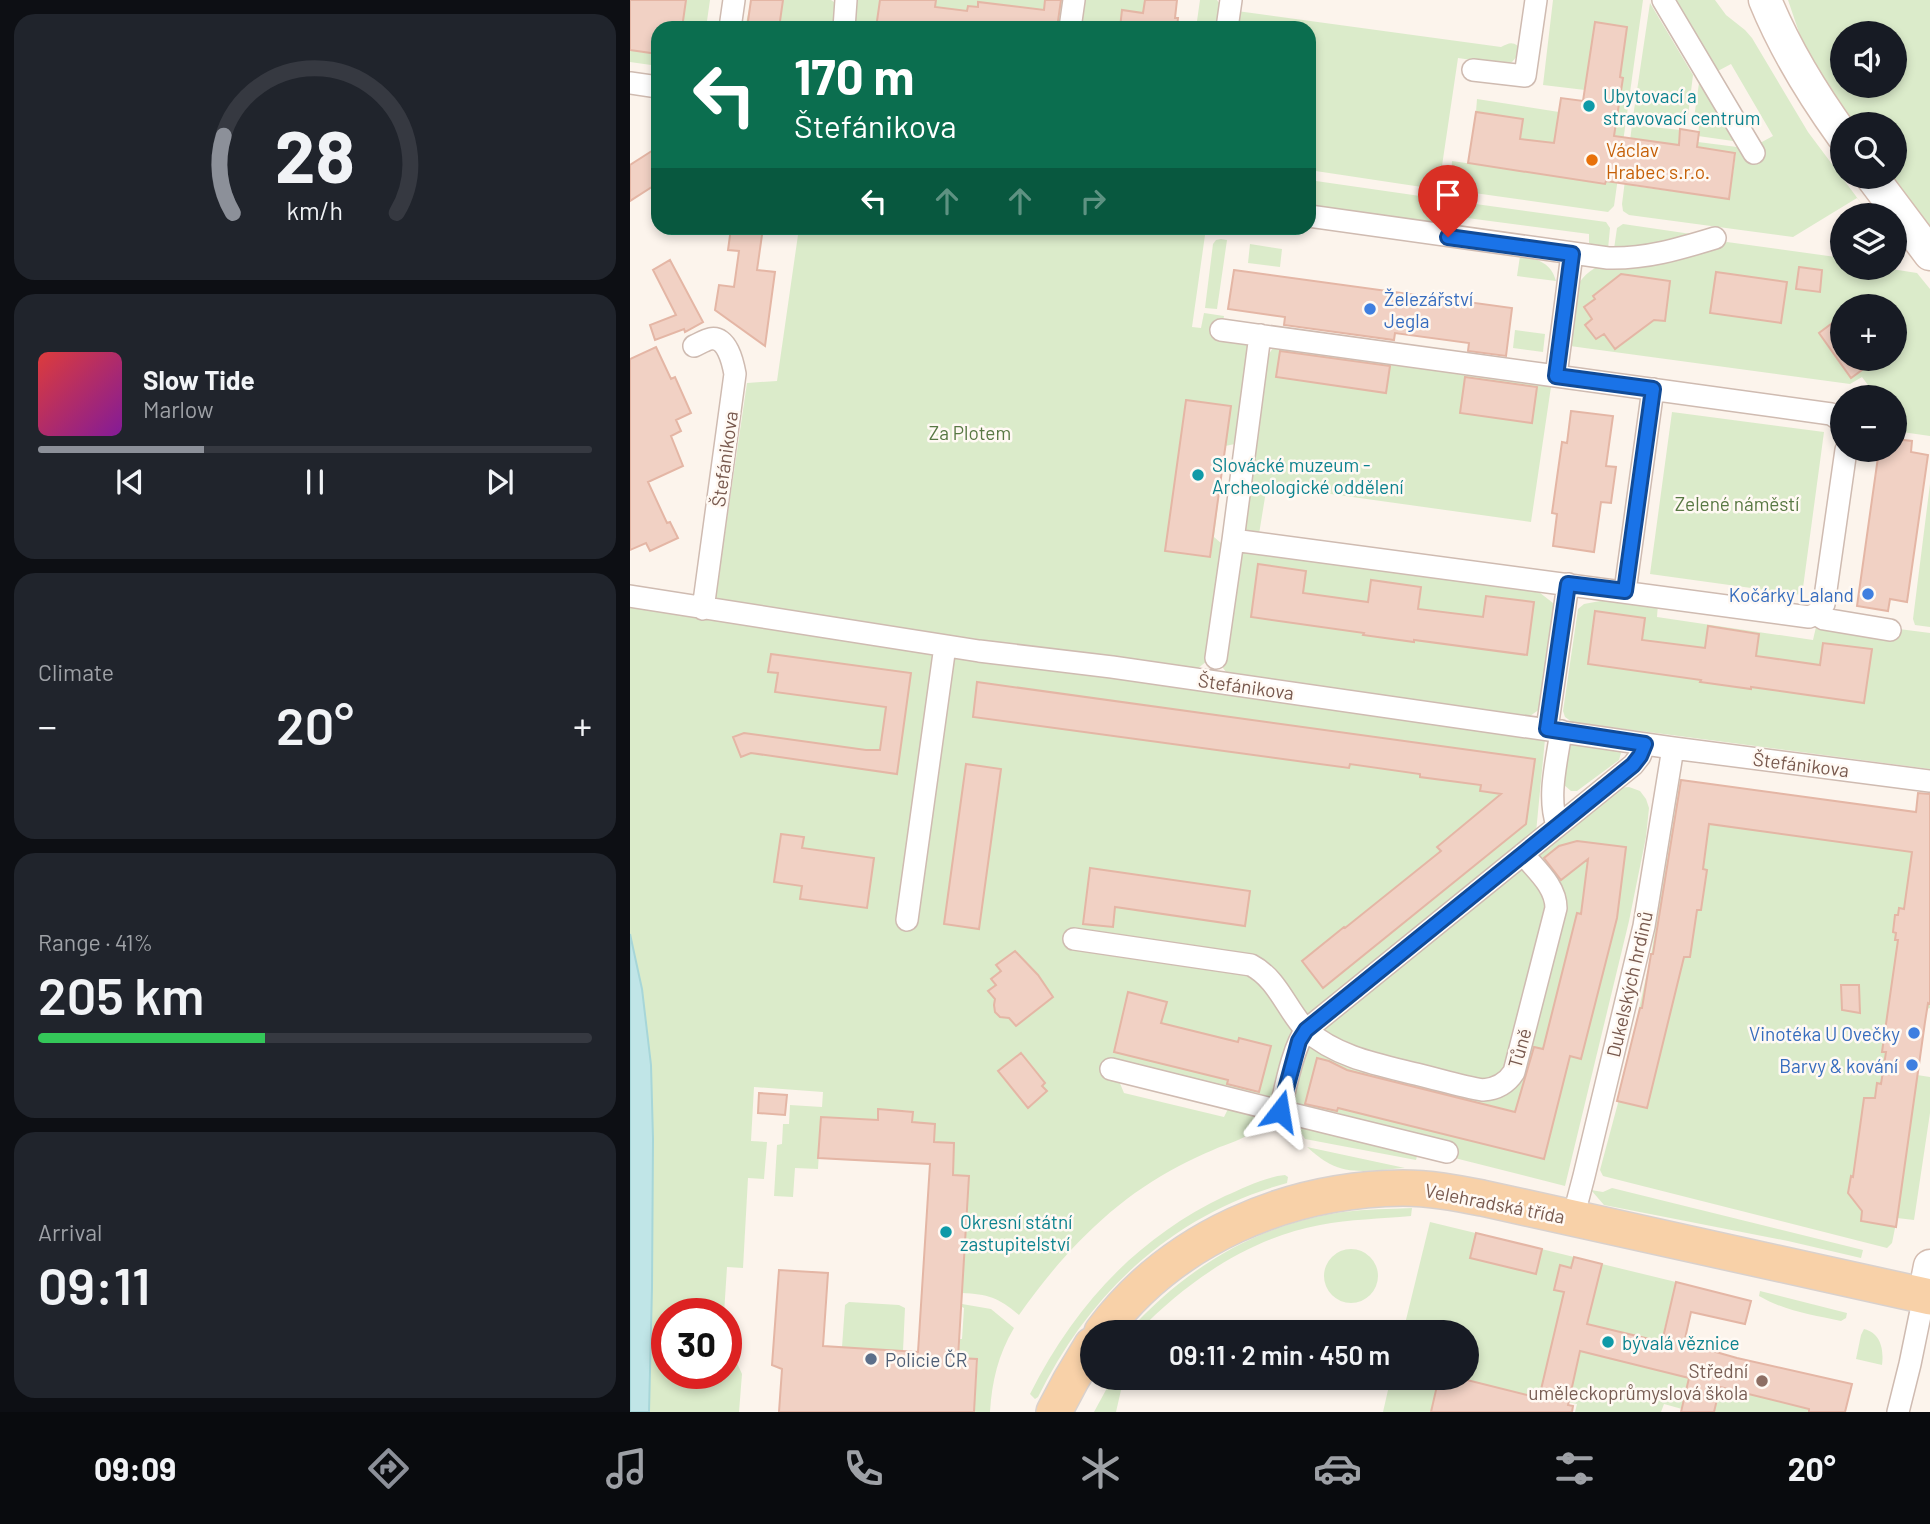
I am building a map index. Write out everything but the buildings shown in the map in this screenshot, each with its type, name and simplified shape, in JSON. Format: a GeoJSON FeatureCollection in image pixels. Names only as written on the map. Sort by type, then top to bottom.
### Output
{"type":"FeatureCollection","features":[{"type":"Feature","properties":{"kind":"main road"},"geometry":{"type":"LineString","coordinates":[[1765,0],[1793,59],[1830,118]]}},
{"type":"Feature","properties":{"kind":"main road"},"geometry":{"type":"LineString","coordinates":[[1880,189],[1925,255]]}},
{"type":"Feature","properties":{"kind":"main road","name":"Velehradská třída"},"geometry":{"type":"LineString","coordinates":[[1112,1320],[1128,1301],[1157,1275],[1215,1235],[1255,1216],[1290,1204],[1365,1190],[1423,1189],[1482,1198],[1928,1287]]}},
{"type":"Feature","properties":{"kind":"main road"},"geometry":{"type":"LineString","coordinates":[[1054,1412],[1080,1365]]}},
{"type":"Feature","properties":{"kind":"street"},"geometry":{"type":"LineString","coordinates":[[731,21],[734,0]]}},
{"type":"Feature","properties":{"kind":"street"},"geometry":{"type":"LineString","coordinates":[[844,21],[846,0]]}},
{"type":"Feature","properties":{"kind":"street"},"geometry":{"type":"LineString","coordinates":[[1071,21],[1074,0]]}},
{"type":"Feature","properties":{"kind":"street"},"geometry":{"type":"LineString","coordinates":[[1228,21],[1231,0]]}},
{"type":"Feature","properties":{"kind":"street"},"geometry":{"type":"LineString","coordinates":[[1473,70],[1525,76],[1536,0]]}},
{"type":"Feature","properties":{"kind":"street"},"geometry":{"type":"LineString","coordinates":[[1664,0],[1754,152]]}},
{"type":"Feature","properties":{"kind":"street"},"geometry":{"type":"LineString","coordinates":[[630,83],[651,86]]}},
{"type":"Feature","properties":{"kind":"street"},"geometry":{"type":"LineString","coordinates":[[1316,217],[1572,254],[1630,259],[1670,253],[1715,238]]}},
{"type":"Feature","properties":{"kind":"street"},"geometry":{"type":"LineString","coordinates":[[1556,376],[1572,254]]}},
{"type":"Feature","properties":{"kind":"street"},"geometry":{"type":"LineString","coordinates":[[1221,330],[1830,414]]}},
{"type":"Feature","properties":{"kind":"street","name":"Štefánikova"},"geometry":{"type":"LineString","coordinates":[[1216,657],[1260,335]]}},
{"type":"Feature","properties":{"kind":"street","name":"Štefánikova"},"geometry":{"type":"LineString","coordinates":[[694,346],[711,338],[719,341],[733,362],[736,374],[703,609]]}},
{"type":"Feature","properties":{"kind":"street"},"geometry":{"type":"LineString","coordinates":[[1625,591],[1653,389]]}},
{"type":"Feature","properties":{"kind":"street"},"geometry":{"type":"LineString","coordinates":[[1233,540],[1809,617],[1816,614],[1824,604],[1844,462]]}},
{"type":"Feature","properties":{"kind":"street"},"geometry":{"type":"LineString","coordinates":[[1557,825],[1553,796],[1554,730],[1568,584]]}},
{"type":"Feature","properties":{"kind":"street","name":"Štefánikova"},"geometry":{"type":"LineString","coordinates":[[634,597],[945,646],[1673,748],[1930,781]]}},
{"type":"Feature","properties":{"kind":"street"},"geometry":{"type":"LineString","coordinates":[[1816,614],[1824,619],[1890,630]]}},
{"type":"Feature","properties":{"kind":"street"},"geometry":{"type":"LineString","coordinates":[[906,920],[945,646]]}},
{"type":"Feature","properties":{"kind":"street"},"geometry":{"type":"LineString","coordinates":[[1280,1111],[1299,1041],[1306,1030],[1637,761],[1645,744]]}},
{"type":"Feature","properties":{"kind":"street","name":"Dukelských hrdinů"},"geometry":{"type":"LineString","coordinates":[[1573,1218],[1644,926],[1673,748]]}},
{"type":"Feature","properties":{"kind":"street","name":"Tůně"},"geometry":{"type":"LineString","coordinates":[[1074,939],[1251,965],[1275,985],[1306,1030],[1319,1041],[1343,1054],[1483,1090],[1499,1087],[1514,1072],[1556,908],[1552,890],[1523,854]]}},
{"type":"Feature","properties":{"kind":"street"},"geometry":{"type":"LineString","coordinates":[[1111,1069],[1447,1152]]}},
{"type":"Feature","properties":{"kind":"street"},"geometry":{"type":"LineString","coordinates":[[1898,1412],[1928,1287]]}},
{"type":"Feature","properties":{"kind":"green space"},"geometry":{"type":"Polygon","coordinates":[[[630,0],[710,0],[707,21],[651,21],[651,65],[630,62],[630,0]]]}},
{"type":"Feature","properties":{"kind":"green space"},"geometry":{"type":"Polygon","coordinates":[[[751,0],[831,0],[837,4],[836,21],[746,21],[751,0]]]}},
{"type":"Feature","properties":{"kind":"green space"},"geometry":{"type":"Polygon","coordinates":[[[857,0],[1145,0],[1143,13],[1122,10],[1121,21],[854,21],[857,0]]]}},
{"type":"Feature","properties":{"kind":"green space"},"geometry":{"type":"Polygon","coordinates":[[[1200,0],[1217,0],[1217,21],[1197,21],[1200,0]]]}},
{"type":"Feature","properties":{"kind":"green space"},"geometry":{"type":"Polygon","coordinates":[[[1553,0],[1643,0],[1614,206],[1608,212],[1453,190],[1450,187],[1452,161],[1605,183],[1622,78],[1627,27],[1595,23],[1585,90],[1543,85],[1553,0]]]}},
{"type":"Feature","properties":{"kind":"green space"},"geometry":{"type":"Polygon","coordinates":[[[1673,0],[1715,0],[1726,15],[1745,30],[1808,132],[1830,161],[1830,189],[1851,189],[1861,203],[1857,198],[1849,203],[1830,203],[1830,214],[1793,237],[1629,215],[1623,211],[1632,125],[1681,130],[1679,145],[1640,140],[1634,186],[1729,199],[1736,153],[1698,148],[1698,142],[1737,147],[1739,140],[1760,143],[1773,136],[1731,64],[1716,72],[1673,0]]]}},
{"type":"Feature","properties":{"kind":"green space"},"geometry":{"type":"Polygon","coordinates":[[[1788,0],[1930,0],[1930,231],[1897,189],[1907,189],[1907,112],[1841,112],[1832,98],[1907,98],[1907,21],[1830,21],[1830,95],[1810,65],[1788,0]]]}},
{"type":"Feature","properties":{"kind":"green space"},"geometry":{"type":"Polygon","coordinates":[[[1650,3],[1693,75],[1687,124],[1633,117],[1650,3]]]}},
{"type":"Feature","properties":{"kind":"green space"},"geometry":{"type":"Polygon","coordinates":[[[1237,11],[1310,21],[1236,21],[1237,11]]]}},
{"type":"Feature","properties":{"kind":"green space"},"geometry":{"type":"Polygon","coordinates":[[[1316,22],[1501,47],[1511,43],[1518,46],[1520,53],[1506,65],[1458,58],[1439,186],[1435,189],[1316,171],[1316,22]]]}},
{"type":"Feature","properties":{"kind":"green space"},"geometry":{"type":"Polygon","coordinates":[[[1700,76],[1735,133],[1733,141],[1698,136],[1699,126],[1693,125],[1700,76]]]}},
{"type":"Feature","properties":{"kind":"green space"},"geometry":{"type":"Polygon","coordinates":[[[1477,99],[1559,112],[1554,143],[1520,139],[1523,120],[1476,112],[1477,99]]]}},
{"type":"Feature","properties":{"kind":"green space"},"geometry":{"type":"Polygon","coordinates":[[[1316,181],[1434,198],[1440,203],[1437,223],[1316,207],[1316,181]]]}},
{"type":"Feature","properties":{"kind":"green space"},"geometry":{"type":"Polygon","coordinates":[[[1454,201],[1606,222],[1610,228],[1608,249],[1593,247],[1589,243],[1589,234],[1452,216],[1450,224],[1445,226],[1449,205],[1454,201]]]}},
{"type":"Feature","properties":{"kind":"green space"},"geometry":{"type":"Polygon","coordinates":[[[1623,224],[1698,235],[1654,247],[1614,249],[1617,228],[1623,224]]]}},
{"type":"Feature","properties":{"kind":"green space","name":"Za Plotem"},"geometry":{"type":"Polygon","coordinates":[[[798,235],[1205,235],[1192,327],[1201,328],[1204,313],[1224,316],[1221,335],[1248,344],[1249,351],[1235,444],[1225,446],[1214,537],[1222,544],[1207,661],[1197,669],[1141,663],[715,601],[747,383],[777,381],[798,235]]]}},
{"type":"Feature","properties":{"kind":"green space"},"geometry":{"type":"Polygon","coordinates":[[[1221,239],[1227,240],[1217,309],[1205,308],[1213,244],[1221,239]]]}},
{"type":"Feature","properties":{"kind":"green space"},"geometry":{"type":"Polygon","coordinates":[[[1727,242],[1830,256],[1830,280],[1907,280],[1907,271],[1917,273],[1930,289],[1930,436],[1907,433],[1907,385],[1868,385],[1862,377],[1850,384],[1570,346],[1579,283],[1592,270],[1605,266],[1649,264],[1683,257],[1727,242]]]}},
{"type":"Feature","properties":{"kind":"green space"},"geometry":{"type":"Polygon","coordinates":[[[1250,244],[1282,249],[1280,267],[1248,263],[1250,244]]]}},
{"type":"Feature","properties":{"kind":"green space"},"geometry":{"type":"Polygon","coordinates":[[[1520,256],[1538,260],[1547,266],[1556,281],[1517,276],[1520,256]]]}},
{"type":"Feature","properties":{"kind":"green space"},"geometry":{"type":"Polygon","coordinates":[[[1515,330],[1545,334],[1543,352],[1513,348],[1515,330]]]}},
{"type":"Feature","properties":{"kind":"green space"},"geometry":{"type":"Polygon","coordinates":[[[1274,346],[1552,380],[1531,522],[1267,485],[1259,534],[1246,532],[1242,528],[1264,362],[1274,346]]]}},
{"type":"Feature","properties":{"kind":"green space","name":"Zelené náměstí"},"geometry":{"type":"Polygon","coordinates":[[[1672,412],[1824,432],[1802,595],[1650,574],[1672,412]]]}},
{"type":"Feature","properties":{"kind":"green space"},"geometry":{"type":"Polygon","coordinates":[[[1930,484],[1930,627],[1915,625],[1913,619],[1930,484]]]}},
{"type":"Feature","properties":{"kind":"green space"},"geometry":{"type":"Polygon","coordinates":[[[1246,550],[1535,589],[1553,603],[1556,611],[1540,709],[1530,716],[1229,676],[1223,668],[1238,556],[1246,550]]]}},
{"type":"Feature","properties":{"kind":"green space"},"geometry":{"type":"Polygon","coordinates":[[[1601,596],[1658,604],[1657,617],[1813,640],[1816,627],[1860,634],[1899,629],[1930,633],[1930,769],[1572,722],[1565,717],[1563,711],[1578,609],[1584,604],[1600,601],[1601,596]]]}},
{"type":"Feature","properties":{"kind":"green space"},"geometry":{"type":"Polygon","coordinates":[[[630,605],[1545,739],[1535,843],[1617,788],[1629,787],[1640,791],[1649,808],[1646,837],[1629,921],[1565,1186],[1419,1149],[1416,1160],[1305,1139],[1302,1134],[1272,1130],[1285,1119],[1119,1081],[1124,1093],[1224,1117],[1229,1107],[1264,1115],[1250,1134],[1179,1166],[1110,1212],[1052,1271],[1019,1315],[993,1298],[962,1293],[969,1176],[952,1175],[954,1144],[934,1142],[935,1124],[912,1122],[912,1111],[879,1109],[878,1120],[821,1117],[818,1169],[795,1168],[793,1197],[774,1196],[777,1145],[782,1144],[783,1124],[789,1124],[790,1105],[822,1107],[823,1092],[754,1087],[751,1141],[767,1142],[764,1179],[748,1178],[743,1268],[727,1267],[725,1298],[652,1298],[651,1065],[642,989],[630,934],[630,605]]]}},
{"type":"Feature","properties":{"kind":"green space"},"geometry":{"type":"Polygon","coordinates":[[[1570,744],[1621,753],[1619,760],[1577,791],[1571,791],[1563,784],[1570,744]]]}},
{"type":"Feature","properties":{"kind":"green space"},"geometry":{"type":"Polygon","coordinates":[[[1680,780],[1930,815],[1930,1008],[1927,1009],[1917,1075],[1930,1077],[1930,1113],[1914,1220],[1897,1218],[1892,1243],[1887,1248],[1603,1176],[1600,1170],[1651,955],[1680,780]]]}},
{"type":"Feature","properties":{"kind":"green space"},"geometry":{"type":"Polygon","coordinates":[[[1307,1147],[1405,1168],[1348,1170],[1327,1162],[1307,1147]]]}},
{"type":"Feature","properties":{"kind":"green space"},"geometry":{"type":"Polygon","coordinates":[[[1277,1176],[1288,1177],[1287,1183],[1246,1197],[1207,1215],[1139,1262],[1086,1320],[1080,1320],[1080,1328],[1038,1397],[1035,1399],[1030,1394],[1066,1332],[1087,1304],[1135,1255],[1193,1213],[1225,1196],[1277,1176]]]}},
{"type":"Feature","properties":{"kind":"green space"},"geometry":{"type":"Polygon","coordinates":[[[1612,1188],[1863,1250],[1861,1258],[1604,1205],[1591,1190],[1603,1192],[1612,1188]]]}},
{"type":"Feature","properties":{"kind":"green space"},"geometry":{"type":"Polygon","coordinates":[[[1412,1208],[1411,1216],[1331,1223],[1269,1240],[1221,1264],[1177,1296],[1150,1320],[1139,1320],[1199,1269],[1253,1238],[1312,1218],[1369,1210],[1412,1208]]]}},
{"type":"Feature","properties":{"kind":"green space"},"geometry":{"type":"Polygon","coordinates":[[[1430,1222],[1574,1257],[1536,1412],[1383,1412],[1388,1390],[1479,1390],[1479,1320],[1406,1320],[1430,1222]]]}},
{"type":"Feature","properties":{"kind":"green space"},"geometry":{"type":"Polygon","coordinates":[[[1351,1249],[1370,1257],[1378,1276],[1370,1295],[1351,1303],[1332,1295],[1324,1276],[1332,1257],[1351,1249]]]}},
{"type":"Feature","properties":{"kind":"green space"},"geometry":{"type":"Polygon","coordinates":[[[1602,1264],[1676,1282],[1664,1330],[1701,1339],[1699,1348],[1696,1350],[1587,1324],[1602,1264]]]}},
{"type":"Feature","properties":{"kind":"green space"},"geometry":{"type":"Polygon","coordinates":[[[1760,1291],[1847,1313],[1846,1318],[1841,1321],[1789,1309],[1759,1296],[1760,1291]]]}},
{"type":"Feature","properties":{"kind":"green space"},"geometry":{"type":"Polygon","coordinates":[[[849,1302],[899,1305],[905,1308],[903,1351],[842,1347],[845,1305],[849,1302]]]}},
{"type":"Feature","properties":{"kind":"green space"},"geometry":{"type":"Polygon","coordinates":[[[962,1304],[991,1309],[1014,1328],[997,1369],[990,1412],[974,1412],[978,1359],[958,1358],[962,1339],[962,1304]]]}},
{"type":"Feature","properties":{"kind":"green space"},"geometry":{"type":"Polygon","coordinates":[[[651,1319],[651,1389],[741,1389],[739,1412],[648,1412],[651,1319]]]}},
{"type":"Feature","properties":{"kind":"green space"},"geometry":{"type":"Polygon","coordinates":[[[1864,1329],[1878,1338],[1882,1365],[1856,1359],[1864,1329]]]}},
{"type":"Feature","properties":{"kind":"green space"},"geometry":{"type":"Polygon","coordinates":[[[1580,1351],[1689,1378],[1682,1409],[1664,1404],[1661,1412],[1575,1412],[1577,1404],[1568,1402],[1580,1351]]]}},
{"type":"Feature","properties":{"kind":"green space"},"geometry":{"type":"Polygon","coordinates":[[[1720,1387],[1809,1409],[1808,1412],[1714,1412],[1720,1387]]]}},
{"type":"Feature","properties":{"kind":"green space"},"geometry":{"type":"Polygon","coordinates":[[[1106,1390],[1121,1390],[1116,1412],[1094,1412],[1106,1390]]]}},
{"type":"Feature","properties":{"kind":"water"},"geometry":{"type":"Polygon","coordinates":[[[630,934],[642,989],[651,1065],[653,1139],[649,1412],[630,1412],[630,934]]]}},
{"type":"Feature","properties":{"kind":"place","name":"Ubytovací a stravovací centrum"},"geometry":{"type":"Point","coordinates":[1589,106]}},
{"type":"Feature","properties":{"kind":"place","name":"Václav Hrabec s.r.o."},"geometry":{"type":"Point","coordinates":[1592,160]}},
{"type":"Feature","properties":{"kind":"place","name":"Železářství Jegla"},"geometry":{"type":"Point","coordinates":[1370,309]}},
{"type":"Feature","properties":{"kind":"place","name":"Slovácké muzeum - Archeologické oddělení"},"geometry":{"type":"Point","coordinates":[1198,475]}},
{"type":"Feature","properties":{"kind":"place","name":"Kočárky Laland"},"geometry":{"type":"Point","coordinates":[1868,594]}},
{"type":"Feature","properties":{"kind":"place","name":"Vinotéka U Ovečky"},"geometry":{"type":"Point","coordinates":[1914,1033]}},
{"type":"Feature","properties":{"kind":"place","name":"Barvy & kování"},"geometry":{"type":"Point","coordinates":[1912,1065]}},
{"type":"Feature","properties":{"kind":"place","name":"Okresní státní zastupitelství"},"geometry":{"type":"Point","coordinates":[946,1232]}},
{"type":"Feature","properties":{"kind":"place","name":"bývalá věznice"},"geometry":{"type":"Point","coordinates":[1608,1342]}},
{"type":"Feature","properties":{"kind":"place","name":"Policie ČR"},"geometry":{"type":"Point","coordinates":[871,1359]}},
{"type":"Feature","properties":{"kind":"place","name":"Střední uměleckoprůmyslová škola"},"geometry":{"type":"Point","coordinates":[1762,1381]}},
{"type":"Feature","properties":{"kind":"route"},"geometry":{"type":"LineString","coordinates":[[1280,1111],[1302,1034],[1633,765],[1645,744],[1547,729],[1568,584],[1625,591],[1653,389],[1556,376],[1572,254],[1448,237]]}}]}
